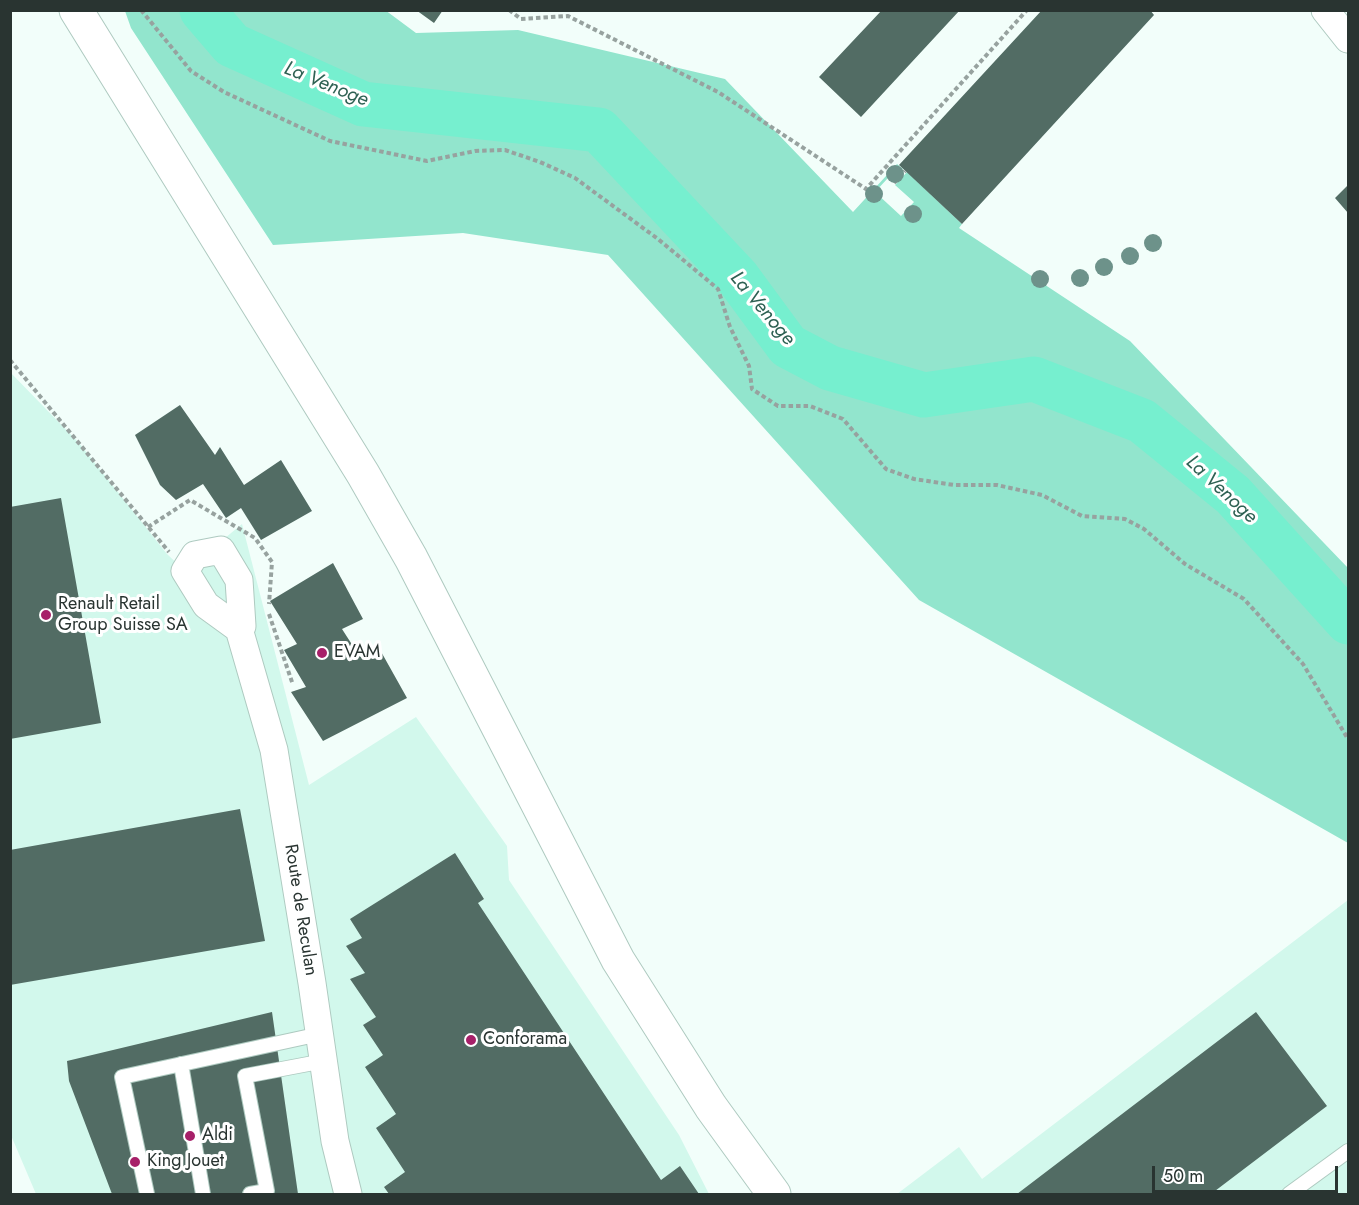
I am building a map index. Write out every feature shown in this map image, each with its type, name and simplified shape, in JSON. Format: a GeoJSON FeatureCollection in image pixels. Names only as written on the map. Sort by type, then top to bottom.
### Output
{"type":"FeatureCollection","features":[{"type":"Feature","properties":{"kind":"main road"},"geometry":{"type":"LineString","coordinates":[[75,10],[357,464],[411,558],[618,960],[711,1107],[774,1194]]}},
{"type":"Feature","properties":{"kind":"street"},"geometry":{"type":"LineString","coordinates":[[1325,10],[1348,39]]}},
{"type":"Feature","properties":{"kind":"street","name":"Route de Reculan"},"geometry":{"type":"LineString","coordinates":[[185,571],[195,555],[221,550],[239,580],[242,626],[239,629],[274,750],[335,1141],[348,1194]]}},
{"type":"Feature","properties":{"kind":"street"},"geometry":{"type":"LineString","coordinates":[[185,571],[206,605],[239,629]]}},
{"type":"Feature","properties":{"kind":"lane"},"geometry":{"type":"LineString","coordinates":[[147,1194],[122,1077],[320,1034]]}},
{"type":"Feature","properties":{"kind":"lane"},"geometry":{"type":"LineString","coordinates":[[250,1194],[267,1191],[245,1076],[324,1061]]}},
{"type":"Feature","properties":{"kind":"lane"},"geometry":{"type":"LineString","coordinates":[[181,1064],[203,1194]]}},
{"type":"Feature","properties":{"kind":"lane"},"geometry":{"type":"LineString","coordinates":[[1289,1194],[1348,1152]]}},
{"type":"Feature","properties":{"kind":"path"},"geometry":{"type":"LineString","coordinates":[[141,10],[191,71],[224,92],[330,141],[427,161],[475,151],[505,150],[540,162],[575,178],[658,239],[718,289],[730,327],[748,366],[752,389],[778,406],[810,406],[843,419],[886,469],[914,479],[954,485],[997,485],[1042,495],[1082,516],[1125,519],[1144,529],[1185,564],[1244,599],[1304,664],[1348,739]]}},
{"type":"Feature","properties":{"kind":"path"},"geometry":{"type":"LineString","coordinates":[[509,10],[521,19],[568,16],[718,92],[866,189],[1027,10]]}},
{"type":"Feature","properties":{"kind":"path"},"geometry":{"type":"LineString","coordinates":[[894,183],[905,171]]}},
{"type":"Feature","properties":{"kind":"path"},"geometry":{"type":"LineString","coordinates":[[10,360],[185,571]]}},
{"type":"Feature","properties":{"kind":"shaded area"},"geometry":{"type":"Polygon","coordinates":[[[10,372],[79,443],[167,554],[185,571],[242,524],[309,785],[416,717],[507,846],[509,880],[679,1135],[709,1194],[36,1194],[10,1133],[10,372]]]}},
{"type":"Feature","properties":{"kind":"shaded area"},"geometry":{"type":"Polygon","coordinates":[[[1348,900],[1348,1194],[897,1194],[959,1147],[982,1179],[1348,900]]]}},
{"type":"Feature","properties":{"kind":"green space"},"geometry":{"type":"Polygon","coordinates":[[[385,10],[416,33],[518,30],[725,79],[853,212],[897,164],[903,169],[892,182],[888,178],[875,192],[901,216],[914,202],[895,185],[907,172],[962,224],[959,228],[1130,341],[1348,568],[1348,843],[919,600],[608,255],[463,233],[273,245],[131,28],[125,11],[385,10]]]}},
{"type":"Feature","properties":{"kind":"building"},"geometry":{"type":"Polygon","coordinates":[[[416,10],[443,10],[434,23],[416,10]]]}},
{"type":"Feature","properties":{"kind":"building"},"geometry":{"type":"Polygon","coordinates":[[[882,10],[960,10],[861,117],[819,77],[882,10]]]}},
{"type":"Feature","properties":{"kind":"building"},"geometry":{"type":"Polygon","coordinates":[[[1042,10],[1150,10],[1154,15],[962,224],[899,165],[1042,10]]]}},
{"type":"Feature","properties":{"kind":"building"},"geometry":{"type":"Polygon","coordinates":[[[1348,185],[1348,213],[1335,198],[1348,185]]]}},
{"type":"Feature","properties":{"kind":"building"},"geometry":{"type":"Polygon","coordinates":[[[180,405],[215,455],[220,447],[244,485],[281,460],[312,511],[261,540],[241,508],[226,518],[203,484],[176,500],[160,485],[135,435],[180,405]]]}},
{"type":"Feature","properties":{"kind":"building","name":"Renault Retail Group Suisse SA"},"geometry":{"type":"Polygon","coordinates":[[[61,498],[101,723],[10,739],[10,507],[61,498]]]}},
{"type":"Feature","properties":{"kind":"building","name":"EVAM"},"geometry":{"type":"Polygon","coordinates":[[[333,563],[363,619],[342,629],[360,657],[379,648],[407,698],[323,741],[291,692],[306,687],[284,650],[297,644],[270,601],[333,563]]]}},
{"type":"Feature","properties":{"kind":"building"},"geometry":{"type":"Polygon","coordinates":[[[240,809],[265,941],[10,985],[10,850],[240,809]]]}},
{"type":"Feature","properties":{"kind":"building","name":"Conforama"},"geometry":{"type":"Polygon","coordinates":[[[455,853],[484,899],[478,903],[661,1180],[680,1166],[699,1194],[389,1194],[384,1187],[405,1172],[376,1128],[396,1114],[365,1067],[383,1055],[363,1025],[376,1017],[350,979],[365,973],[346,946],[362,938],[350,919],[455,853]]]}},
{"type":"Feature","properties":{"kind":"building","name":"Aldi"},"geometry":{"type":"Polygon","coordinates":[[[272,1012],[298,1194],[112,1194],[69,1081],[67,1061],[272,1012]]]}},
{"type":"Feature","properties":{"kind":"building"},"geometry":{"type":"Polygon","coordinates":[[[1256,1012],[1327,1106],[1211,1194],[1017,1194],[1256,1012]]]}},
{"type":"Feature","properties":{"kind":"waterway","name":"La Venoge"},"geometry":{"type":"LineString","coordinates":[[202,10],[232,45],[363,104],[599,130],[738,278],[788,346],[830,368],[924,395],[1034,379],[1142,421],[1233,495],[1348,622]]}},
{"type":"Feature","properties":{"kind":"place","name":"Renault Retail Group Suisse SA"},"geometry":{"type":"Point","coordinates":[46,615]}},
{"type":"Feature","properties":{"kind":"place","name":"EVAM"},"geometry":{"type":"Point","coordinates":[322,653]}},
{"type":"Feature","properties":{"kind":"place","name":"Conforama"},"geometry":{"type":"Point","coordinates":[471,1040]}},
{"type":"Feature","properties":{"kind":"place","name":"Aldi"},"geometry":{"type":"Point","coordinates":[190,1136]}},
{"type":"Feature","properties":{"kind":"place","name":"King Jouet"},"geometry":{"type":"Point","coordinates":[135,1162]}}]}
